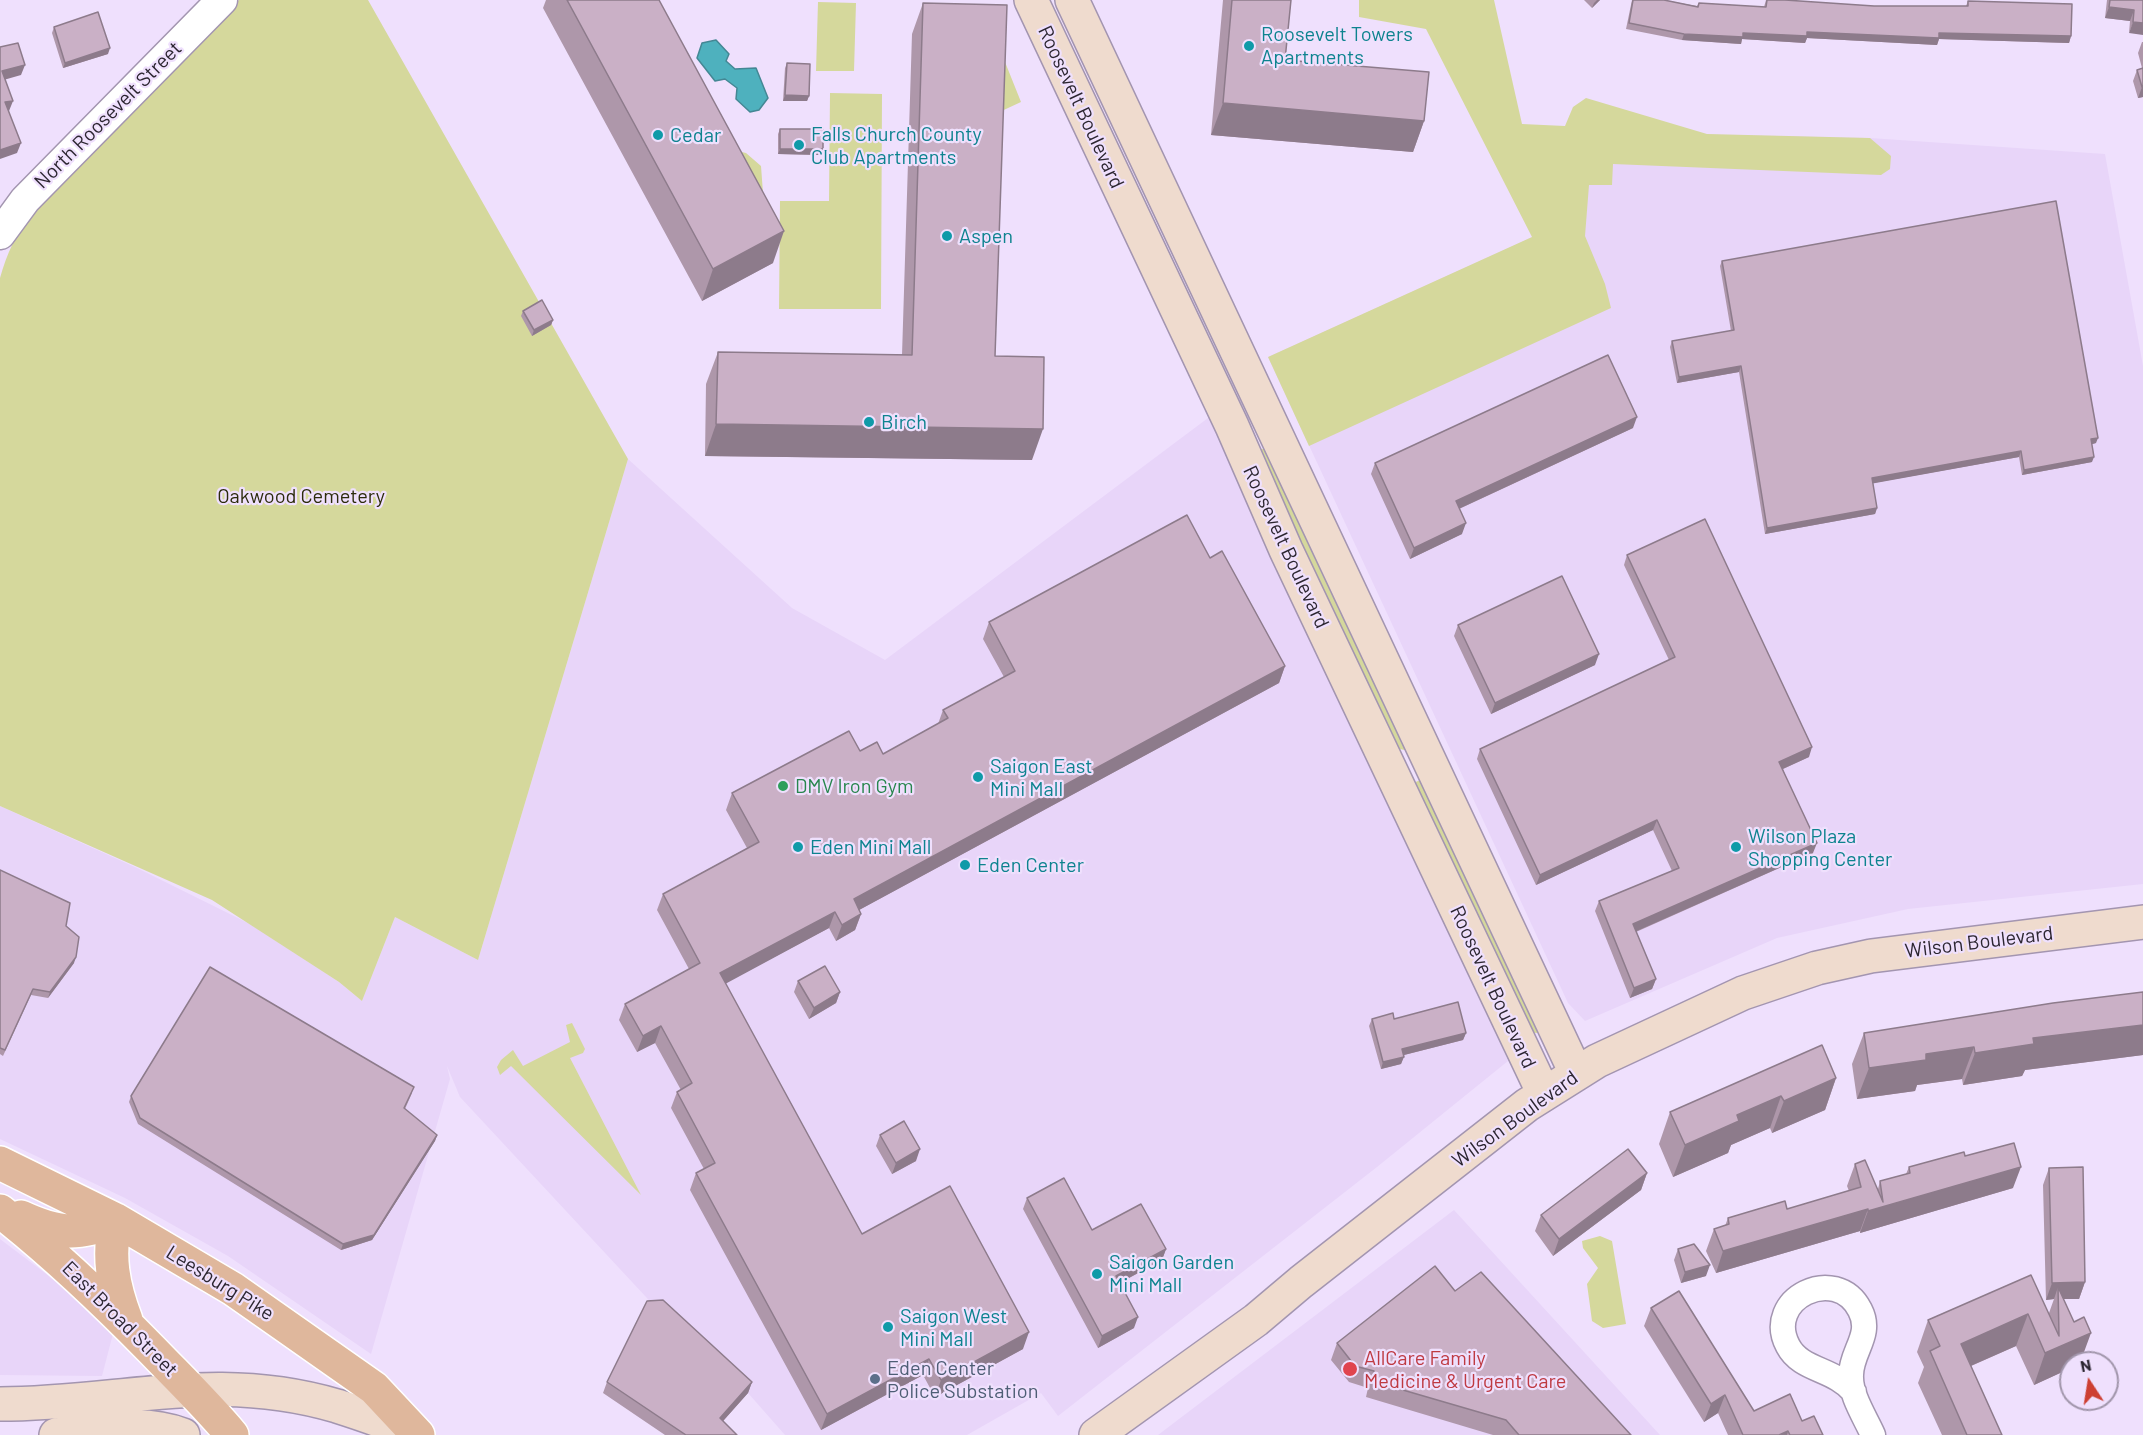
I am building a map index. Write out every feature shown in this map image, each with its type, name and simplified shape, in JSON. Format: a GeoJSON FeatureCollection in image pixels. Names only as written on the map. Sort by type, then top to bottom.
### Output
{"type":"FeatureCollection","features":[{"type":"Feature","properties":{"kind":"main road","name":"Roosevelt Boulevard"},"geometry":{"type":"LineString","coordinates":[[1031,0],[1232,426],[1286,550],[1544,1094]]}},
{"type":"Feature","properties":{"kind":"main road","name":"Roosevelt Boulevard"},"geometry":{"type":"LineString","coordinates":[[1072,0],[1576,1073]]}},
{"type":"Feature","properties":{"kind":"main road","name":"Wilson Boulevard"},"geometry":{"type":"LineString","coordinates":[[1096,1435],[1256,1320],[1300,1282],[1544,1094],[1576,1073],[1743,993],[1817,968],[1871,956],[2143,922]]}},
{"type":"Feature","properties":{"kind":"main road","name":"Leesburg Pike"},"geometry":{"type":"LineString","coordinates":[[0,1163],[116,1220],[233,1289],[304,1336],[374,1388],[418,1435]]}},
{"type":"Feature","properties":{"kind":"main road"},"geometry":{"type":"LineString","coordinates":[[0,1209],[45,1228],[64,1232],[95,1228],[116,1220],[111,1259],[117,1294],[129,1326]]}},
{"type":"Feature","properties":{"kind":"main road","name":"East Broad Street"},"geometry":{"type":"LineString","coordinates":[[0,1209],[76,1274],[129,1326],[232,1435]]}},
{"type":"Feature","properties":{"kind":"main road"},"geometry":{"type":"LineString","coordinates":[[0,1404],[189,1389],[250,1389],[295,1395],[364,1414],[410,1435]]}},
{"type":"Feature","properties":{"kind":"main road"},"geometry":{"type":"LineString","coordinates":[[56,1435],[122,1427],[153,1427],[183,1435]]}},
{"type":"Feature","properties":{"kind":"street","name":"North Roosevelt Street"},"geometry":{"type":"LineString","coordinates":[[0,234],[25,200],[222,0]]}},
{"type":"Feature","properties":{"kind":"street"},"geometry":{"type":"LineString","coordinates":[[1854,1392],[1873,1435]]}},
{"type":"Feature","properties":{"kind":"shaded area"},"geometry":{"type":"Polygon","coordinates":[[[1514,130],[1870,138],[2105,154],[2143,366],[2143,884],[1908,909],[1777,938],[1585,1021],[1568,1003],[1268,357],[1559,225],[1514,130]]]}},
{"type":"Feature","properties":{"kind":"shaded area","name":"Eden Center"},"geometry":{"type":"Polygon","coordinates":[[[1212,415],[1460,942],[1508,1061],[1377,1167],[1058,1416],[1041,1393],[967,1435],[785,1435],[748,1393],[659,1311],[460,1097],[447,1066],[450,1079],[371,1354],[228,1256],[125,1198],[0,1139],[0,806],[137,868],[250,924],[339,982],[362,1001],[395,917],[478,960],[628,459],[792,608],[885,660],[1212,415]]]}},
{"type":"Feature","properties":{"kind":"shaded area"},"geometry":{"type":"Polygon","coordinates":[[[1454,1210],[1660,1435],[1158,1435],[1454,1210]]]}},
{"type":"Feature","properties":{"kind":"shaded area"},"geometry":{"type":"Polygon","coordinates":[[[0,1239],[115,1326],[102,1376],[0,1375],[0,1239]]]}},
{"type":"Feature","properties":{"kind":"green space","name":"Oakwood Cemetery"},"geometry":{"type":"Polygon","coordinates":[[[239,0],[368,0],[628,459],[478,960],[395,917],[362,1001],[339,982],[212,900],[0,806],[0,278],[13,244],[32,213],[239,0]]]}},
{"type":"Feature","properties":{"kind":"green space"},"geometry":{"type":"Polygon","coordinates":[[[1359,0],[1494,0],[1522,124],[1565,126],[1573,107],[1586,98],[1707,134],[1870,138],[1891,156],[1890,169],[1881,175],[1613,164],[1612,185],[1589,185],[1585,236],[1605,284],[1611,308],[1309,446],[1268,357],[1532,237],[1426,29],[1359,17],[1359,0]]]}},
{"type":"Feature","properties":{"kind":"green space"},"geometry":{"type":"Polygon","coordinates":[[[818,2],[856,3],[854,71],[816,71],[818,2]]]}},
{"type":"Feature","properties":{"kind":"green space"},"geometry":{"type":"Polygon","coordinates":[[[995,37],[1021,102],[993,115],[995,37]]]}},
{"type":"Feature","properties":{"kind":"green space"},"geometry":{"type":"Polygon","coordinates":[[[830,93],[882,94],[881,309],[779,309],[780,201],[829,201],[830,93]]]}},
{"type":"Feature","properties":{"kind":"green space"},"geometry":{"type":"Polygon","coordinates":[[[729,149],[746,153],[761,166],[763,193],[729,149]]]}},
{"type":"Feature","properties":{"kind":"green space"},"geometry":{"type":"Polygon","coordinates":[[[1265,448],[1406,748],[1404,750],[1397,748],[1260,455],[1260,450],[1265,448]]]}},
{"type":"Feature","properties":{"kind":"green space"},"geometry":{"type":"Polygon","coordinates":[[[1425,778],[1539,1026],[1537,1033],[1527,1032],[1411,784],[1425,778]]]}},
{"type":"Feature","properties":{"kind":"green space"},"geometry":{"type":"Polygon","coordinates":[[[572,1023],[585,1049],[583,1053],[570,1058],[641,1195],[511,1066],[500,1075],[497,1067],[501,1060],[513,1050],[523,1066],[570,1042],[566,1025],[572,1023]]]}},
{"type":"Feature","properties":{"kind":"green space"},"geometry":{"type":"Polygon","coordinates":[[[1600,1236],[1612,1241],[1626,1324],[1603,1328],[1592,1321],[1587,1284],[1598,1268],[1583,1248],[1582,1241],[1600,1236]]]}},
{"type":"Feature","properties":{"kind":"water"},"geometry":{"type":"Polygon","coordinates":[[[716,40],[729,54],[726,61],[735,69],[756,68],[768,98],[759,110],[750,112],[736,99],[737,88],[725,79],[715,81],[697,58],[702,43],[716,40]]]}},
{"type":"Feature","properties":{"kind":"building","name":"Cedar"},"geometry":{"type":"Polygon","coordinates":[[[567,0],[659,0],[784,231],[713,269],[567,0]]]}},
{"type":"Feature","properties":{"kind":"building"},"geometry":{"type":"Polygon","coordinates":[[[1232,0],[1291,0],[1285,60],[1429,72],[1424,121],[1223,103],[1232,0]]]}},
{"type":"Feature","properties":{"kind":"building"},"geometry":{"type":"Polygon","coordinates":[[[1633,0],[1664,0],[1698,7],[1699,3],[1766,7],[1767,0],[1874,6],[1968,6],[1968,1],[2072,4],[2071,36],[1939,33],[1939,38],[1807,32],[1807,36],[1743,33],[1743,37],[1684,34],[1629,23],[1633,0]]]}},
{"type":"Feature","properties":{"kind":"building"},"geometry":{"type":"Polygon","coordinates":[[[2110,0],[2143,0],[2143,23],[2133,22],[2134,10],[2109,7],[2110,0]]]}},
{"type":"Feature","properties":{"kind":"building"},"geometry":{"type":"Polygon","coordinates":[[[923,3],[1007,5],[995,356],[1044,357],[1043,429],[716,424],[718,352],[912,355],[923,3]]]}},
{"type":"Feature","properties":{"kind":"building"},"geometry":{"type":"Polygon","coordinates":[[[98,12],[110,48],[65,63],[54,27],[98,12]]]}},
{"type":"Feature","properties":{"kind":"building"},"geometry":{"type":"Polygon","coordinates":[[[18,43],[25,65],[2,71],[13,101],[5,102],[21,143],[0,150],[0,47],[18,43]]]}},
{"type":"Feature","properties":{"kind":"building","name":"Falls Church County Club Apartments"},"geometry":{"type":"Polygon","coordinates":[[[787,63],[810,64],[809,96],[785,95],[787,63]]]}},
{"type":"Feature","properties":{"kind":"building"},"geometry":{"type":"Polygon","coordinates":[[[2143,68],[2143,87],[2142,87],[2137,70],[2143,68]]]}},
{"type":"Feature","properties":{"kind":"building","name":"Falls Church County Club Apartments"},"geometry":{"type":"Polygon","coordinates":[[[780,129],[823,129],[823,149],[780,149],[780,129]]]}},
{"type":"Feature","properties":{"kind":"building"},"geometry":{"type":"Polygon","coordinates":[[[2056,201],[2098,438],[2091,439],[2094,457],[2024,470],[2021,451],[1872,478],[1877,508],[1767,528],[1741,366],[1679,377],[1672,341],[1734,330],[1722,261],[2056,201]]]}},
{"type":"Feature","properties":{"kind":"building"},"geometry":{"type":"Polygon","coordinates":[[[542,300],[553,320],[534,330],[523,311],[542,300]]]}},
{"type":"Feature","properties":{"kind":"building"},"geometry":{"type":"Polygon","coordinates":[[[1608,355],[1637,417],[1456,501],[1466,523],[1414,548],[1375,463],[1608,355]]]}},
{"type":"Feature","properties":{"kind":"building"},"geometry":{"type":"Polygon","coordinates":[[[1187,515],[1210,558],[1222,551],[1285,666],[854,899],[861,914],[842,925],[835,912],[720,973],[862,1234],[950,1186],[1029,1332],[941,1380],[929,1359],[827,1414],[696,1173],[715,1163],[677,1092],[692,1083],[661,1026],[643,1036],[625,1004],[700,963],[663,894],[759,842],[732,793],[849,731],[860,751],[877,742],[883,754],[948,718],[943,710],[1015,671],[989,622],[1187,515]]]}},
{"type":"Feature","properties":{"kind":"building"},"geometry":{"type":"Polygon","coordinates":[[[1705,519],[1812,747],[1779,762],[1817,843],[1633,924],[1656,979],[1634,988],[1599,901],[1679,868],[1657,820],[1540,875],[1480,749],[1675,657],[1627,555],[1705,519]]]}},
{"type":"Feature","properties":{"kind":"building"},"geometry":{"type":"Polygon","coordinates":[[[1562,576],[1599,654],[1495,703],[1458,625],[1562,576]]]}},
{"type":"Feature","properties":{"kind":"building"},"geometry":{"type":"Polygon","coordinates":[[[0,870],[70,903],[66,926],[79,937],[76,957],[50,992],[33,989],[5,1050],[0,1048],[0,870]]]}},
{"type":"Feature","properties":{"kind":"building"},"geometry":{"type":"Polygon","coordinates":[[[825,966],[840,992],[814,1008],[798,981],[825,966]]]}},
{"type":"Feature","properties":{"kind":"building"},"geometry":{"type":"Polygon","coordinates":[[[210,967],[414,1087],[404,1108],[437,1135],[374,1235],[343,1244],[140,1118],[131,1096],[210,967]]]}},
{"type":"Feature","properties":{"kind":"building"},"geometry":{"type":"Polygon","coordinates":[[[2143,992],[2143,1025],[2033,1038],[2034,1044],[1975,1053],[1974,1047],[1926,1054],[1926,1060],[1869,1068],[1864,1033],[2053,1003],[2143,992]]]}},
{"type":"Feature","properties":{"kind":"building"},"geometry":{"type":"Polygon","coordinates":[[[1458,1002],[1466,1033],[1402,1049],[1404,1057],[1383,1062],[1372,1019],[1393,1013],[1394,1019],[1458,1002]]]}},
{"type":"Feature","properties":{"kind":"building"},"geometry":{"type":"Polygon","coordinates":[[[1822,1045],[1836,1078],[1784,1101],[1781,1096],[1737,1115],[1739,1121],[1685,1145],[1670,1112],[1822,1045]]]}},
{"type":"Feature","properties":{"kind":"building"},"geometry":{"type":"Polygon","coordinates":[[[904,1121],[920,1149],[896,1163],[880,1135],[904,1121]]]}},
{"type":"Feature","properties":{"kind":"building"},"geometry":{"type":"Polygon","coordinates":[[[2014,1143],[2021,1167],[1868,1211],[1868,1209],[1723,1251],[1714,1229],[1729,1224],[1728,1218],[1785,1201],[1787,1209],[1861,1187],[1855,1164],[1865,1160],[1883,1202],[1880,1181],[1910,1173],[1909,1167],[1964,1152],[1965,1156],[2014,1143]]]}},
{"type":"Feature","properties":{"kind":"building"},"geometry":{"type":"Polygon","coordinates":[[[1628,1149],[1647,1173],[1559,1239],[1541,1215],[1628,1149]]]}},
{"type":"Feature","properties":{"kind":"building"},"geometry":{"type":"Polygon","coordinates":[[[2083,1167],[2085,1282],[2052,1283],[2049,1168],[2083,1167]]]}},
{"type":"Feature","properties":{"kind":"building","name":"Saigon Garden Mini Mall"},"geometry":{"type":"Polygon","coordinates":[[[1064,1178],[1092,1230],[1141,1204],[1166,1249],[1116,1276],[1138,1317],[1102,1336],[1027,1198],[1064,1178]]]}},
{"type":"Feature","properties":{"kind":"building"},"geometry":{"type":"Polygon","coordinates":[[[1694,1244],[1710,1265],[1685,1272],[1678,1249],[1694,1244]]]}},
{"type":"Feature","properties":{"kind":"building"},"geometry":{"type":"Polygon","coordinates":[[[1435,1266],[1455,1291],[1481,1272],[1631,1435],[1519,1435],[1506,1420],[1372,1381],[1374,1371],[1355,1366],[1337,1343],[1435,1266]]]}},
{"type":"Feature","properties":{"kind":"building"},"geometry":{"type":"Polygon","coordinates":[[[2031,1275],[2059,1336],[2058,1287],[2074,1322],[2084,1317],[2091,1333],[2045,1353],[2028,1314],[1961,1344],[2002,1435],[1967,1435],[1930,1351],[1940,1346],[1928,1320],[2031,1275]]]}},
{"type":"Feature","properties":{"kind":"building"},"geometry":{"type":"Polygon","coordinates":[[[1679,1291],[1754,1411],[1790,1394],[1802,1421],[1814,1416],[1823,1435],[1790,1435],[1788,1431],[1779,1435],[1743,1435],[1725,1395],[1711,1404],[1651,1308],[1679,1291]]]}},
{"type":"Feature","properties":{"kind":"building"},"geometry":{"type":"Polygon","coordinates":[[[663,1300],[752,1382],[720,1418],[737,1435],[686,1435],[607,1382],[647,1301],[663,1300]]]}},
{"type":"Feature","properties":{"kind":"place","name":"Roosevelt Towers Apartments"},"geometry":{"type":"Point","coordinates":[1249,46]}},
{"type":"Feature","properties":{"kind":"place","name":"Cedar"},"geometry":{"type":"Point","coordinates":[658,135]}},
{"type":"Feature","properties":{"kind":"place","name":"Falls Church County Club Apartments"},"geometry":{"type":"Point","coordinates":[799,145]}},
{"type":"Feature","properties":{"kind":"place","name":"Aspen"},"geometry":{"type":"Point","coordinates":[947,236]}},
{"type":"Feature","properties":{"kind":"place","name":"Birch"},"geometry":{"type":"Point","coordinates":[869,422]}},
{"type":"Feature","properties":{"kind":"place","name":"Saigon East Mini Mall"},"geometry":{"type":"Point","coordinates":[978,777]}},
{"type":"Feature","properties":{"kind":"place","name":"DMV Iron Gym"},"geometry":{"type":"Point","coordinates":[783,786]}},
{"type":"Feature","properties":{"kind":"place","name":"Eden Mini Mall"},"geometry":{"type":"Point","coordinates":[798,847]}},
{"type":"Feature","properties":{"kind":"place","name":"Wilson Plaza Shopping Center"},"geometry":{"type":"Point","coordinates":[1736,847]}},
{"type":"Feature","properties":{"kind":"place","name":"Eden Center"},"geometry":{"type":"Point","coordinates":[965,865]}},
{"type":"Feature","properties":{"kind":"place","name":"Saigon Garden Mini Mall"},"geometry":{"type":"Point","coordinates":[1097,1274]}},
{"type":"Feature","properties":{"kind":"place","name":"Saigon West Mini Mall"},"geometry":{"type":"Point","coordinates":[888,1327]}},
{"type":"Feature","properties":{"kind":"place","name":"AllCare Family Medicine & Urgent Care"},"geometry":{"type":"Point","coordinates":[1350,1369]}},
{"type":"Feature","properties":{"kind":"place","name":"Eden Center Police Substation"},"geometry":{"type":"Point","coordinates":[875,1379]}}]}
